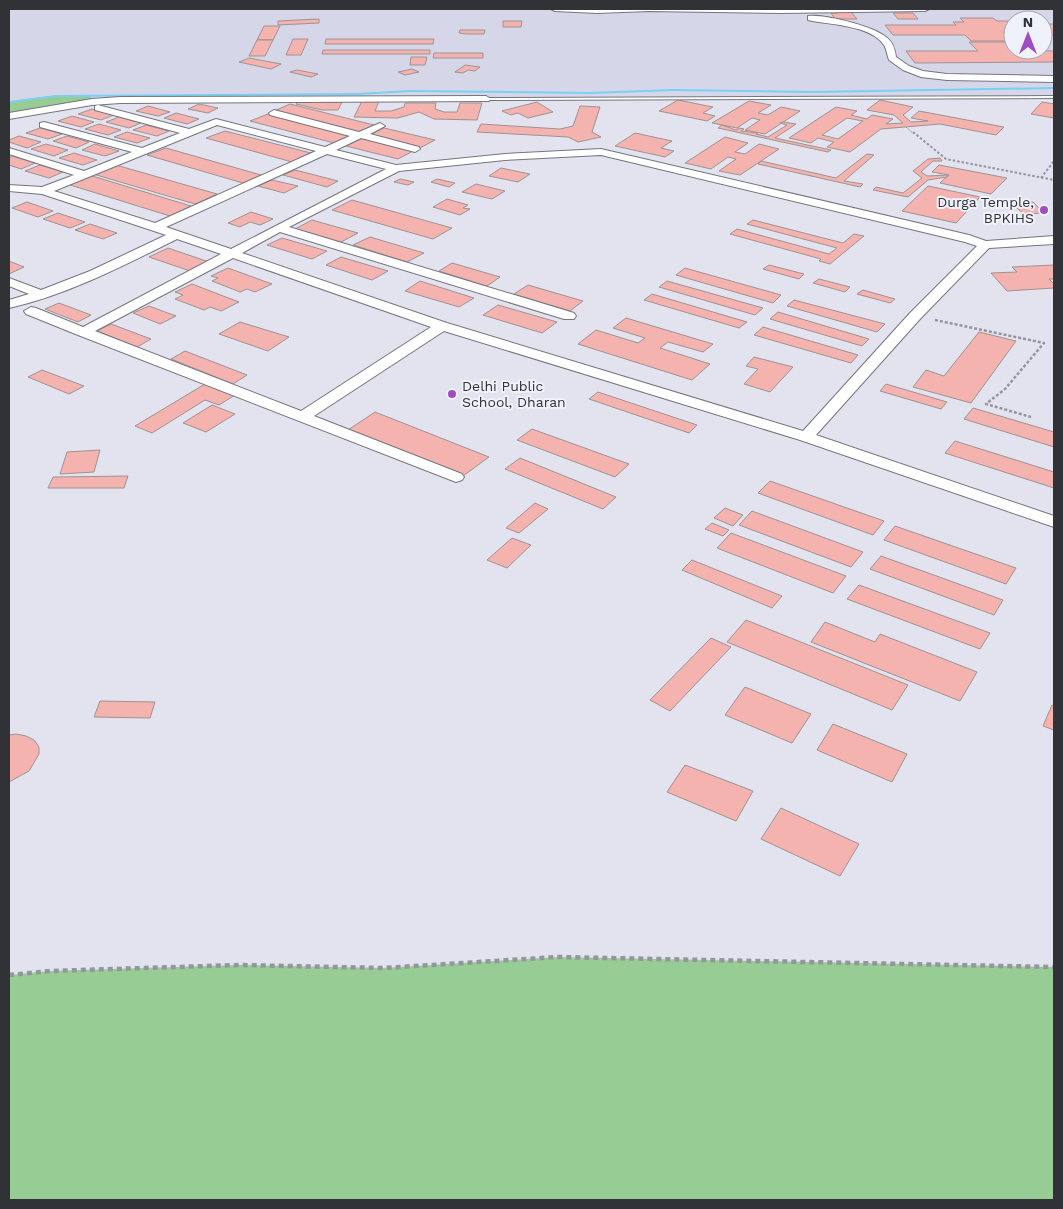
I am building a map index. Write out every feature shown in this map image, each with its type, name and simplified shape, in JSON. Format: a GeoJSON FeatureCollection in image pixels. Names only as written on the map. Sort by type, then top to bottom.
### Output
{"type":"FeatureCollection","features":[{"type":"Feature","properties":{"kind":"street"},"geometry":{"type":"LineString","coordinates":[[555,9],[573,11],[659,9],[781,11],[925,9]]}},
{"type":"Feature","properties":{"kind":"street"},"geometry":{"type":"LineString","coordinates":[[781,11],[859,27],[879,35],[888,42],[893,50],[892,58],[906,68],[921,74],[947,77],[1054,79]]}},
{"type":"Feature","properties":{"kind":"street"},"geometry":{"type":"LineString","coordinates":[[9,116],[92,102],[120,100],[486,99]]}},
{"type":"Feature","properties":{"kind":"street"},"geometry":{"type":"LineString","coordinates":[[98,108],[188,132]]}},
{"type":"Feature","properties":{"kind":"street"},"geometry":{"type":"LineString","coordinates":[[274,113],[415,149]]}},
{"type":"Feature","properties":{"kind":"street"},"geometry":{"type":"LineString","coordinates":[[43,191],[216,122],[396,168],[505,157],[601,152],[969,239],[985,245],[1054,240]]}},
{"type":"Feature","properties":{"kind":"street"},"geometry":{"type":"LineString","coordinates":[[44,125],[141,151]]}},
{"type":"Feature","properties":{"kind":"street"},"geometry":{"type":"LineString","coordinates":[[156,228],[380,126]]}},
{"type":"Feature","properties":{"kind":"street"},"geometry":{"type":"LineString","coordinates":[[9,151],[83,174]]}},
{"type":"Feature","properties":{"kind":"street"},"geometry":{"type":"LineString","coordinates":[[83,332],[396,168]]}},
{"type":"Feature","properties":{"kind":"street"},"geometry":{"type":"LineString","coordinates":[[9,188],[43,191],[442,326],[806,437],[1054,522]]}},
{"type":"Feature","properties":{"kind":"street"},"geometry":{"type":"LineString","coordinates":[[279,228],[569,316]]}},
{"type":"Feature","properties":{"kind":"street"},"geometry":{"type":"LineString","coordinates":[[9,304],[44,295],[78,282],[176,235]]}},
{"type":"Feature","properties":{"kind":"street"},"geometry":{"type":"LineString","coordinates":[[806,437],[915,316],[985,245]]}},
{"type":"Feature","properties":{"kind":"street"},"geometry":{"type":"LineString","coordinates":[[9,282],[44,295]]}},
{"type":"Feature","properties":{"kind":"street"},"geometry":{"type":"LineString","coordinates":[[31,310],[456,477]]}},
{"type":"Feature","properties":{"kind":"street"},"geometry":{"type":"LineString","coordinates":[[303,417],[442,326]]}},
{"type":"Feature","properties":{"kind":"lane"},"geometry":{"type":"LineString","coordinates":[[486,99],[1054,96]]}},
{"type":"Feature","properties":{"kind":"path"},"geometry":{"type":"LineString","coordinates":[[906,127],[946,159],[1054,180]]}},
{"type":"Feature","properties":{"kind":"path"},"geometry":{"type":"LineString","coordinates":[[1041,178],[1054,161]]}},
{"type":"Feature","properties":{"kind":"path"},"geometry":{"type":"LineString","coordinates":[[915,316],[1044,344],[1004,389],[986,404],[1031,416]]}},
{"type":"Feature","properties":{"kind":"path"},"geometry":{"type":"LineString","coordinates":[[9,975],[50,971],[239,965],[382,968],[558,957],[1054,967]]}},
{"type":"Feature","properties":{"kind":"shaded area"},"geometry":{"type":"Polygon","coordinates":[[[9,9],[1054,9],[1054,97],[92,102],[91,95],[55,96],[9,102],[9,9]]]}},
{"type":"Feature","properties":{"kind":"green space"},"geometry":{"type":"Polygon","coordinates":[[[91,95],[92,102],[9,116],[9,102],[55,96],[91,95]]]}},
{"type":"Feature","properties":{"kind":"green space"},"geometry":{"type":"Polygon","coordinates":[[[558,957],[1054,967],[1054,1200],[9,1200],[9,975],[50,971],[239,965],[383,968],[558,957]]]}},
{"type":"Feature","properties":{"kind":"building"},"geometry":{"type":"Polygon","coordinates":[[[851,12],[857,19],[835,19],[831,13],[851,12]]]}},
{"type":"Feature","properties":{"kind":"building"},"geometry":{"type":"Polygon","coordinates":[[[893,13],[913,13],[918,19],[898,19],[893,13]]]}},
{"type":"Feature","properties":{"kind":"building"},"geometry":{"type":"Polygon","coordinates":[[[960,18],[993,18],[997,21],[1003,21],[1003,41],[971,41],[965,35],[893,35],[885,25],[956,25],[953,22],[964,22],[960,18]]]}},
{"type":"Feature","properties":{"kind":"building"},"geometry":{"type":"Polygon","coordinates":[[[319,19],[319,23],[278,25],[278,21],[319,19]]]}},
{"type":"Feature","properties":{"kind":"building"},"geometry":{"type":"Polygon","coordinates":[[[503,21],[522,21],[521,27],[503,27],[503,21]]]}},
{"type":"Feature","properties":{"kind":"building"},"geometry":{"type":"Polygon","coordinates":[[[264,26],[280,26],[273,40],[257,40],[264,26]]]}},
{"type":"Feature","properties":{"kind":"building"},"geometry":{"type":"Polygon","coordinates":[[[460,30],[485,30],[484,34],[466,34],[459,33],[460,30]]]}},
{"type":"Feature","properties":{"kind":"building"},"geometry":{"type":"Polygon","coordinates":[[[293,39],[308,39],[301,55],[286,55],[293,39]]]}},
{"type":"Feature","properties":{"kind":"building"},"geometry":{"type":"Polygon","coordinates":[[[326,39],[434,39],[433,44],[325,44],[326,39]]]}},
{"type":"Feature","properties":{"kind":"building"},"geometry":{"type":"Polygon","coordinates":[[[257,40],[273,40],[265,56],[249,56],[257,40]]]}},
{"type":"Feature","properties":{"kind":"building"},"geometry":{"type":"Polygon","coordinates":[[[969,42],[1003,42],[1003,60],[1053,60],[1054,51],[1054,62],[915,63],[906,51],[978,51],[969,42]]]}},
{"type":"Feature","properties":{"kind":"building"},"geometry":{"type":"Polygon","coordinates":[[[323,50],[430,50],[430,54],[322,54],[323,50]]]}},
{"type":"Feature","properties":{"kind":"building"},"geometry":{"type":"Polygon","coordinates":[[[434,53],[483,53],[483,58],[433,58],[434,53]]]}},
{"type":"Feature","properties":{"kind":"building"},"geometry":{"type":"Polygon","coordinates":[[[411,57],[427,57],[425,65],[410,65],[411,57]]]}},
{"type":"Feature","properties":{"kind":"building"},"geometry":{"type":"Polygon","coordinates":[[[249,58],[281,64],[271,69],[239,62],[249,58]]]}},
{"type":"Feature","properties":{"kind":"building"},"geometry":{"type":"Polygon","coordinates":[[[465,65],[480,67],[475,71],[455,72],[465,65]]]}},
{"type":"Feature","properties":{"kind":"building"},"geometry":{"type":"Polygon","coordinates":[[[412,69],[419,72],[405,75],[398,72],[412,69]]]}},
{"type":"Feature","properties":{"kind":"building"},"geometry":{"type":"Polygon","coordinates":[[[297,70],[318,74],[311,77],[290,72],[297,70]]]}},
{"type":"Feature","properties":{"kind":"building"},"geometry":{"type":"Polygon","coordinates":[[[678,100],[713,107],[703,113],[715,116],[707,121],[659,111],[678,100]]]}},
{"type":"Feature","properties":{"kind":"building"},"geometry":{"type":"Polygon","coordinates":[[[880,100],[913,107],[903,115],[911,122],[928,121],[911,118],[919,111],[1004,127],[996,135],[940,124],[881,129],[850,152],[827,147],[834,142],[818,138],[811,143],[789,138],[836,107],[857,111],[851,115],[867,119],[872,115],[893,119],[886,124],[903,123],[894,115],[867,110],[880,100]],[[847,118],[822,135],[838,139],[863,121],[847,118]]]}},
{"type":"Feature","properties":{"kind":"building"},"geometry":{"type":"Polygon","coordinates":[[[362,101],[379,101],[375,111],[391,111],[404,107],[405,103],[436,103],[435,109],[444,112],[457,112],[460,103],[482,103],[477,120],[434,119],[419,112],[398,118],[354,117],[362,101]]]}},
{"type":"Feature","properties":{"kind":"building"},"geometry":{"type":"Polygon","coordinates":[[[749,101],[771,105],[758,113],[768,115],[781,107],[800,111],[765,134],[745,130],[760,120],[752,118],[737,128],[712,123],[749,101]]]}},
{"type":"Feature","properties":{"kind":"building"},"geometry":{"type":"Polygon","coordinates":[[[298,102],[342,102],[338,110],[322,110],[296,104],[298,102]]]}},
{"type":"Feature","properties":{"kind":"building"},"geometry":{"type":"Polygon","coordinates":[[[537,102],[553,112],[528,118],[518,113],[511,115],[502,111],[537,102]]]}},
{"type":"Feature","properties":{"kind":"building"},"geometry":{"type":"Polygon","coordinates":[[[1042,102],[1054,104],[1054,118],[1031,114],[1042,102]]]}},
{"type":"Feature","properties":{"kind":"building"},"geometry":{"type":"Polygon","coordinates":[[[199,104],[218,108],[208,113],[188,109],[199,104]]]}},
{"type":"Feature","properties":{"kind":"building"},"geometry":{"type":"Polygon","coordinates":[[[290,104],[374,125],[357,133],[274,111],[290,104]]]}},
{"type":"Feature","properties":{"kind":"building"},"geometry":{"type":"Polygon","coordinates":[[[148,106],[170,112],[158,116],[136,111],[148,106]]]}},
{"type":"Feature","properties":{"kind":"building"},"geometry":{"type":"Polygon","coordinates":[[[580,106],[600,107],[592,132],[601,137],[578,142],[568,137],[477,132],[481,124],[560,129],[573,126],[580,106]]]}},
{"type":"Feature","properties":{"kind":"building"},"geometry":{"type":"Polygon","coordinates":[[[92,109],[114,115],[101,120],[78,114],[92,109]]]}},
{"type":"Feature","properties":{"kind":"building"},"geometry":{"type":"Polygon","coordinates":[[[176,113],[199,119],[187,124],[164,118],[176,113]]]}},
{"type":"Feature","properties":{"kind":"building"},"geometry":{"type":"Polygon","coordinates":[[[268,114],[352,135],[334,143],[250,121],[268,114]]]}},
{"type":"Feature","properties":{"kind":"building"},"geometry":{"type":"Polygon","coordinates":[[[72,116],[94,122],[81,127],[58,121],[72,116]]]}},
{"type":"Feature","properties":{"kind":"building"},"geometry":{"type":"Polygon","coordinates":[[[119,117],[141,123],[129,128],[106,122],[119,117]]]}},
{"type":"Feature","properties":{"kind":"building"},"geometry":{"type":"Polygon","coordinates":[[[780,123],[796,124],[775,138],[831,150],[828,152],[718,128],[722,125],[736,130],[739,128],[744,129],[741,131],[758,133],[756,134],[768,137],[787,125],[780,123]]]}},
{"type":"Feature","properties":{"kind":"building"},"geometry":{"type":"Polygon","coordinates":[[[99,124],[121,130],[108,135],[85,129],[99,124]]]}},
{"type":"Feature","properties":{"kind":"building"},"geometry":{"type":"Polygon","coordinates":[[[146,125],[169,131],[157,136],[133,130],[146,125]]]}},
{"type":"Feature","properties":{"kind":"building"},"geometry":{"type":"Polygon","coordinates":[[[40,128],[62,134],[48,139],[26,133],[40,128]]]}},
{"type":"Feature","properties":{"kind":"building"},"geometry":{"type":"Polygon","coordinates":[[[384,128],[435,140],[418,149],[367,136],[384,128]]]}},
{"type":"Feature","properties":{"kind":"building"},"geometry":{"type":"Polygon","coordinates":[[[225,131],[311,153],[292,162],[206,138],[225,131]]]}},
{"type":"Feature","properties":{"kind":"building"},"geometry":{"type":"Polygon","coordinates":[[[127,132],[150,138],[137,143],[114,137],[127,132]]]}},
{"type":"Feature","properties":{"kind":"building"},"geometry":{"type":"Polygon","coordinates":[[[635,133],[672,141],[661,148],[674,151],[665,157],[615,146],[635,133]]]}},
{"type":"Feature","properties":{"kind":"building"},"geometry":{"type":"Polygon","coordinates":[[[19,136],[41,142],[27,148],[9,142],[9,140],[19,136]]]}},
{"type":"Feature","properties":{"kind":"building"},"geometry":{"type":"Polygon","coordinates":[[[67,136],[89,142],[76,148],[53,141],[67,136]]]}},
{"type":"Feature","properties":{"kind":"building"},"geometry":{"type":"Polygon","coordinates":[[[725,137],[748,143],[735,152],[745,154],[759,144],[779,149],[740,175],[719,171],[736,159],[728,157],[711,169],[685,163],[725,137]]]}},
{"type":"Feature","properties":{"kind":"building"},"geometry":{"type":"Polygon","coordinates":[[[363,138],[415,150],[398,159],[346,146],[363,138]]]}},
{"type":"Feature","properties":{"kind":"building"},"geometry":{"type":"Polygon","coordinates":[[[46,144],[68,150],[54,156],[31,149],[46,144]]]}},
{"type":"Feature","properties":{"kind":"building"},"geometry":{"type":"Polygon","coordinates":[[[95,144],[119,151],[105,156],[82,150],[95,144]]]}},
{"type":"Feature","properties":{"kind":"building"},"geometry":{"type":"Polygon","coordinates":[[[166,148],[261,175],[243,183],[147,155],[166,148]]]}},
{"type":"Feature","properties":{"kind":"building"},"geometry":{"type":"Polygon","coordinates":[[[74,153],[97,160],[83,165],[59,158],[74,153]]]}},
{"type":"Feature","properties":{"kind":"building"},"geometry":{"type":"Polygon","coordinates":[[[867,154],[874,155],[844,181],[863,184],[860,187],[758,164],[761,161],[836,178],[867,154]]]}},
{"type":"Feature","properties":{"kind":"building"},"geometry":{"type":"Polygon","coordinates":[[[12,156],[35,163],[21,169],[9,165],[9,158],[12,156]]]}},
{"type":"Feature","properties":{"kind":"building"},"geometry":{"type":"Polygon","coordinates":[[[940,158],[942,161],[933,161],[921,172],[927,176],[949,175],[928,180],[908,197],[873,190],[876,187],[903,193],[922,178],[913,171],[928,159],[940,158]]]}},
{"type":"Feature","properties":{"kind":"building"},"geometry":{"type":"Polygon","coordinates":[[[40,165],[63,172],[49,178],[25,171],[40,165]]]}},
{"type":"Feature","properties":{"kind":"building"},"geometry":{"type":"Polygon","coordinates":[[[116,165],[217,194],[195,204],[93,174],[116,165]]]}},
{"type":"Feature","properties":{"kind":"building"},"geometry":{"type":"Polygon","coordinates":[[[939,165],[1007,178],[991,194],[940,183],[949,175],[932,172],[939,165]]]}},
{"type":"Feature","properties":{"kind":"building"},"geometry":{"type":"Polygon","coordinates":[[[501,168],[530,174],[518,182],[489,176],[501,168]]]}},
{"type":"Feature","properties":{"kind":"building"},"geometry":{"type":"Polygon","coordinates":[[[295,170],[338,181],[327,187],[283,175],[295,170]]]}},
{"type":"Feature","properties":{"kind":"building"},"geometry":{"type":"Polygon","coordinates":[[[89,175],[191,206],[170,216],[67,184],[89,175]]]}},
{"type":"Feature","properties":{"kind":"building"},"geometry":{"type":"Polygon","coordinates":[[[400,179],[414,182],[408,185],[394,182],[400,179]]]}},
{"type":"Feature","properties":{"kind":"building"},"geometry":{"type":"Polygon","coordinates":[[[437,179],[455,183],[449,187],[431,182],[437,179]]]}},
{"type":"Feature","properties":{"kind":"building"},"geometry":{"type":"Polygon","coordinates":[[[272,180],[298,186],[284,193],[258,186],[272,180]]]}},
{"type":"Feature","properties":{"kind":"building"},"geometry":{"type":"Polygon","coordinates":[[[476,184],[505,191],[492,199],[462,192],[476,184]]]}},
{"type":"Feature","properties":{"kind":"building"},"geometry":{"type":"Polygon","coordinates":[[[928,186],[980,197],[956,223],[902,211],[928,186]]]}},
{"type":"Feature","properties":{"kind":"building"},"geometry":{"type":"Polygon","coordinates":[[[447,199],[468,205],[463,208],[470,209],[460,215],[433,207],[447,199]]]}},
{"type":"Feature","properties":{"kind":"building"},"geometry":{"type":"Polygon","coordinates":[[[352,200],[452,228],[433,239],[332,210],[352,200]]]}},
{"type":"Feature","properties":{"kind":"building"},"geometry":{"type":"Polygon","coordinates":[[[27,202],[53,211],[38,217],[12,208],[27,202]]]}},
{"type":"Feature","properties":{"kind":"building"},"geometry":{"type":"Polygon","coordinates":[[[1033,202],[1044,213],[1024,214],[1011,203],[1033,202]]]}},
{"type":"Feature","properties":{"kind":"building"},"geometry":{"type":"Polygon","coordinates":[[[251,212],[273,219],[260,225],[250,222],[240,227],[228,223],[251,212]]]}},
{"type":"Feature","properties":{"kind":"building"},"geometry":{"type":"Polygon","coordinates":[[[58,213],[85,222],[70,228],[43,219],[58,213]]]}},
{"type":"Feature","properties":{"kind":"building"},"geometry":{"type":"Polygon","coordinates":[[[312,220],[358,233],[341,242],[295,229],[312,220]]]}},
{"type":"Feature","properties":{"kind":"building"},"geometry":{"type":"Polygon","coordinates":[[[753,220],[843,243],[854,234],[864,236],[830,264],[819,261],[821,259],[730,234],[737,229],[829,254],[837,248],[747,224],[753,220]]]}},
{"type":"Feature","properties":{"kind":"building"},"geometry":{"type":"Polygon","coordinates":[[[90,224],[117,233],[103,239],[75,230],[90,224]]]}},
{"type":"Feature","properties":{"kind":"building"},"geometry":{"type":"Polygon","coordinates":[[[370,237],[424,253],[407,262],[353,245],[370,237]]]}},
{"type":"Feature","properties":{"kind":"building"},"geometry":{"type":"Polygon","coordinates":[[[282,238],[327,251],[312,259],[267,245],[282,238]]]}},
{"type":"Feature","properties":{"kind":"building"},"geometry":{"type":"Polygon","coordinates":[[[168,248],[212,263],[193,272],[149,257],[168,248]]]}},
{"type":"Feature","properties":{"kind":"building"},"geometry":{"type":"Polygon","coordinates":[[[341,257],[388,271],[372,280],[326,265],[341,257]]]}},
{"type":"Feature","properties":{"kind":"building"},"geometry":{"type":"Polygon","coordinates":[[[9,261],[24,267],[9,274],[9,261]]]}},
{"type":"Feature","properties":{"kind":"building"},"geometry":{"type":"Polygon","coordinates":[[[452,263],[500,277],[487,286],[439,271],[452,263]]]}},
{"type":"Feature","properties":{"kind":"building"},"geometry":{"type":"Polygon","coordinates":[[[769,265],[804,274],[799,279],[763,269],[769,265]]]}},
{"type":"Feature","properties":{"kind":"building"},"geometry":{"type":"Polygon","coordinates":[[[1054,265],[1054,279],[1049,279],[1054,284],[1054,288],[1007,291],[991,273],[1017,272],[1012,267],[1054,265]]]}},
{"type":"Feature","properties":{"kind":"building"},"geometry":{"type":"Polygon","coordinates":[[[228,268],[272,284],[255,292],[247,289],[240,292],[212,281],[218,278],[211,276],[228,268]]]}},
{"type":"Feature","properties":{"kind":"building"},"geometry":{"type":"Polygon","coordinates":[[[685,268],[781,295],[773,303],[676,275],[685,268]]]}},
{"type":"Feature","properties":{"kind":"building"},"geometry":{"type":"Polygon","coordinates":[[[819,279],[850,287],[845,292],[813,283],[819,279]]]}},
{"type":"Feature","properties":{"kind":"building"},"geometry":{"type":"Polygon","coordinates":[[[420,281],[474,298],[459,307],[405,291],[420,281]]]}},
{"type":"Feature","properties":{"kind":"building"},"geometry":{"type":"Polygon","coordinates":[[[667,281],[763,308],[755,315],[659,287],[667,281]]]}},
{"type":"Feature","properties":{"kind":"building"},"geometry":{"type":"Polygon","coordinates":[[[192,284],[239,302],[221,311],[210,307],[204,310],[175,299],[183,295],[175,292],[192,284]]]}},
{"type":"Feature","properties":{"kind":"building"},"geometry":{"type":"Polygon","coordinates":[[[528,285],[583,301],[570,311],[514,294],[528,285]]]}},
{"type":"Feature","properties":{"kind":"building"},"geometry":{"type":"Polygon","coordinates":[[[863,290],[895,299],[890,303],[857,294],[863,290]]]}},
{"type":"Feature","properties":{"kind":"building"},"geometry":{"type":"Polygon","coordinates":[[[652,294],[747,322],[739,328],[644,300],[652,294]]]}},
{"type":"Feature","properties":{"kind":"building"},"geometry":{"type":"Polygon","coordinates":[[[794,300],[885,324],[877,332],[787,306],[794,300]]]}},
{"type":"Feature","properties":{"kind":"building"},"geometry":{"type":"Polygon","coordinates":[[[59,303],[91,315],[78,322],[45,309],[59,303]]]}},
{"type":"Feature","properties":{"kind":"building"},"geometry":{"type":"Polygon","coordinates":[[[498,305],[557,322],[542,333],[483,315],[498,305]]]}},
{"type":"Feature","properties":{"kind":"building"},"geometry":{"type":"Polygon","coordinates":[[[149,306],[176,316],[160,324],[133,313],[149,306]]]}},
{"type":"Feature","properties":{"kind":"building"},"geometry":{"type":"Polygon","coordinates":[[[778,312],[869,339],[862,346],[770,319],[778,312]]]}},
{"type":"Feature","properties":{"kind":"building"},"geometry":{"type":"Polygon","coordinates":[[[626,318],[713,344],[703,352],[668,342],[660,348],[710,364],[692,380],[578,344],[596,330],[638,343],[645,338],[613,328],[626,318]]]}},
{"type":"Feature","properties":{"kind":"building"},"geometry":{"type":"Polygon","coordinates":[[[240,322],[289,337],[268,351],[219,334],[240,322]]]}},
{"type":"Feature","properties":{"kind":"building"},"geometry":{"type":"Polygon","coordinates":[[[111,324],[151,339],[137,347],[97,331],[111,324]]]}},
{"type":"Feature","properties":{"kind":"building"},"geometry":{"type":"Polygon","coordinates":[[[763,327],[858,355],[851,363],[754,335],[763,327]]]}},
{"type":"Feature","properties":{"kind":"building"},"geometry":{"type":"Polygon","coordinates":[[[979,332],[1016,341],[971,403],[913,387],[926,370],[944,376],[979,332]]]}},
{"type":"Feature","properties":{"kind":"building"},"geometry":{"type":"Polygon","coordinates":[[[185,351],[247,375],[233,384],[171,359],[185,351]]]}},
{"type":"Feature","properties":{"kind":"building"},"geometry":{"type":"Polygon","coordinates":[[[754,357],[793,367],[770,392],[744,384],[758,369],[746,366],[754,357]]]}},
{"type":"Feature","properties":{"kind":"building"},"geometry":{"type":"Polygon","coordinates":[[[42,370],[84,386],[69,394],[28,377],[42,370]]]}},
{"type":"Feature","properties":{"kind":"building"},"geometry":{"type":"Polygon","coordinates":[[[205,384],[235,395],[219,405],[205,400],[152,433],[135,426],[205,384]]]}},
{"type":"Feature","properties":{"kind":"building"},"geometry":{"type":"Polygon","coordinates":[[[886,384],[947,402],[941,409],[880,391],[886,384]]]}},
{"type":"Feature","properties":{"kind":"building"},"geometry":{"type":"Polygon","coordinates":[[[598,392],[697,425],[689,433],[589,399],[598,392]]]}},
{"type":"Feature","properties":{"kind":"building"},"geometry":{"type":"Polygon","coordinates":[[[212,405],[235,414],[206,432],[183,423],[212,405]]]}},
{"type":"Feature","properties":{"kind":"building"},"geometry":{"type":"Polygon","coordinates":[[[973,408],[1054,432],[1054,447],[964,419],[973,408]]]}},
{"type":"Feature","properties":{"kind":"building"},"geometry":{"type":"Polygon","coordinates":[[[375,412],[489,457],[463,476],[348,430],[375,412]]]}},
{"type":"Feature","properties":{"kind":"building"},"geometry":{"type":"Polygon","coordinates":[[[532,429],[629,464],[615,477],[517,440],[532,429]]]}},
{"type":"Feature","properties":{"kind":"building"},"geometry":{"type":"Polygon","coordinates":[[[955,441],[1054,472],[1054,488],[945,453],[955,441]]]}},
{"type":"Feature","properties":{"kind":"building"},"geometry":{"type":"Polygon","coordinates":[[[100,450],[94,472],[60,474],[67,452],[100,450]]]}},
{"type":"Feature","properties":{"kind":"building"},"geometry":{"type":"Polygon","coordinates":[[[520,458],[616,497],[603,509],[505,469],[520,458]]]}},
{"type":"Feature","properties":{"kind":"building"},"geometry":{"type":"Polygon","coordinates":[[[128,476],[124,488],[48,488],[53,477],[128,476]]]}},
{"type":"Feature","properties":{"kind":"building"},"geometry":{"type":"Polygon","coordinates":[[[770,481],[884,521],[873,535],[758,493],[770,481]]]}},
{"type":"Feature","properties":{"kind":"building"},"geometry":{"type":"Polygon","coordinates":[[[535,503],[548,509],[519,533],[506,528],[535,503]]]}},
{"type":"Feature","properties":{"kind":"building"},"geometry":{"type":"Polygon","coordinates":[[[725,508],[743,515],[733,526],[714,518],[725,508]]]}},
{"type":"Feature","properties":{"kind":"building"},"geometry":{"type":"Polygon","coordinates":[[[752,511],[863,552],[851,567],[739,525],[752,511]]]}},
{"type":"Feature","properties":{"kind":"building"},"geometry":{"type":"Polygon","coordinates":[[[712,523],[729,530],[723,536],[705,529],[712,523]]]}},
{"type":"Feature","properties":{"kind":"building"},"geometry":{"type":"Polygon","coordinates":[[[895,526],[1016,568],[1006,584],[884,540],[895,526]]]}},
{"type":"Feature","properties":{"kind":"building"},"geometry":{"type":"Polygon","coordinates":[[[731,533],[846,576],[833,593],[717,548],[731,533]]]}},
{"type":"Feature","properties":{"kind":"building"},"geometry":{"type":"Polygon","coordinates":[[[512,538],[531,545],[507,568],[487,560],[512,538]]]}},
{"type":"Feature","properties":{"kind":"building"},"geometry":{"type":"Polygon","coordinates":[[[881,556],[1003,600],[994,615],[870,569],[881,556]]]}},
{"type":"Feature","properties":{"kind":"building"},"geometry":{"type":"Polygon","coordinates":[[[692,560],[782,596],[772,608],[682,570],[692,560]]]}},
{"type":"Feature","properties":{"kind":"building"},"geometry":{"type":"Polygon","coordinates":[[[859,585],[990,633],[980,649],[847,599],[859,585]]]}},
{"type":"Feature","properties":{"kind":"building"},"geometry":{"type":"Polygon","coordinates":[[[746,620],[908,685],[892,710],[727,642],[746,620]]]}},
{"type":"Feature","properties":{"kind":"building"},"geometry":{"type":"Polygon","coordinates":[[[825,622],[875,642],[880,634],[977,672],[960,701],[811,642],[825,622]]]}},
{"type":"Feature","properties":{"kind":"building"},"geometry":{"type":"Polygon","coordinates":[[[711,638],[731,647],[670,711],[650,700],[711,638]]]}},
{"type":"Feature","properties":{"kind":"building"},"geometry":{"type":"Polygon","coordinates":[[[745,687],[811,714],[792,743],[725,715],[745,687]]]}},
{"type":"Feature","properties":{"kind":"building"},"geometry":{"type":"Polygon","coordinates":[[[100,701],[155,702],[150,718],[94,717],[100,701]]]}},
{"type":"Feature","properties":{"kind":"building"},"geometry":{"type":"Polygon","coordinates":[[[1052,705],[1054,706],[1054,730],[1043,726],[1052,705]]]}},
{"type":"Feature","properties":{"kind":"building"},"geometry":{"type":"Polygon","coordinates":[[[833,724],[907,754],[892,782],[817,750],[833,724]]]}},
{"type":"Feature","properties":{"kind":"building"},"geometry":{"type":"Polygon","coordinates":[[[16,734],[34,740],[39,747],[39,754],[29,771],[9,782],[9,735],[16,734]]]}},
{"type":"Feature","properties":{"kind":"building"},"geometry":{"type":"Polygon","coordinates":[[[685,765],[753,791],[736,821],[667,792],[685,765]]]}},
{"type":"Feature","properties":{"kind":"building"},"geometry":{"type":"Polygon","coordinates":[[[781,808],[859,844],[840,876],[761,839],[781,808]]]}},
{"type":"Feature","properties":{"kind":"waterway"},"geometry":{"type":"LineString","coordinates":[[9,102],[55,96],[358,94],[410,91],[590,93],[673,90],[812,92],[1054,88]]}},
{"type":"Feature","properties":{"kind":"place","name":"Durga Temple, BPKIHS"},"geometry":{"type":"Point","coordinates":[1044,210]}},
{"type":"Feature","properties":{"kind":"place","name":"Delhi Public School, Dharan"},"geometry":{"type":"Point","coordinates":[452,394]}}]}
